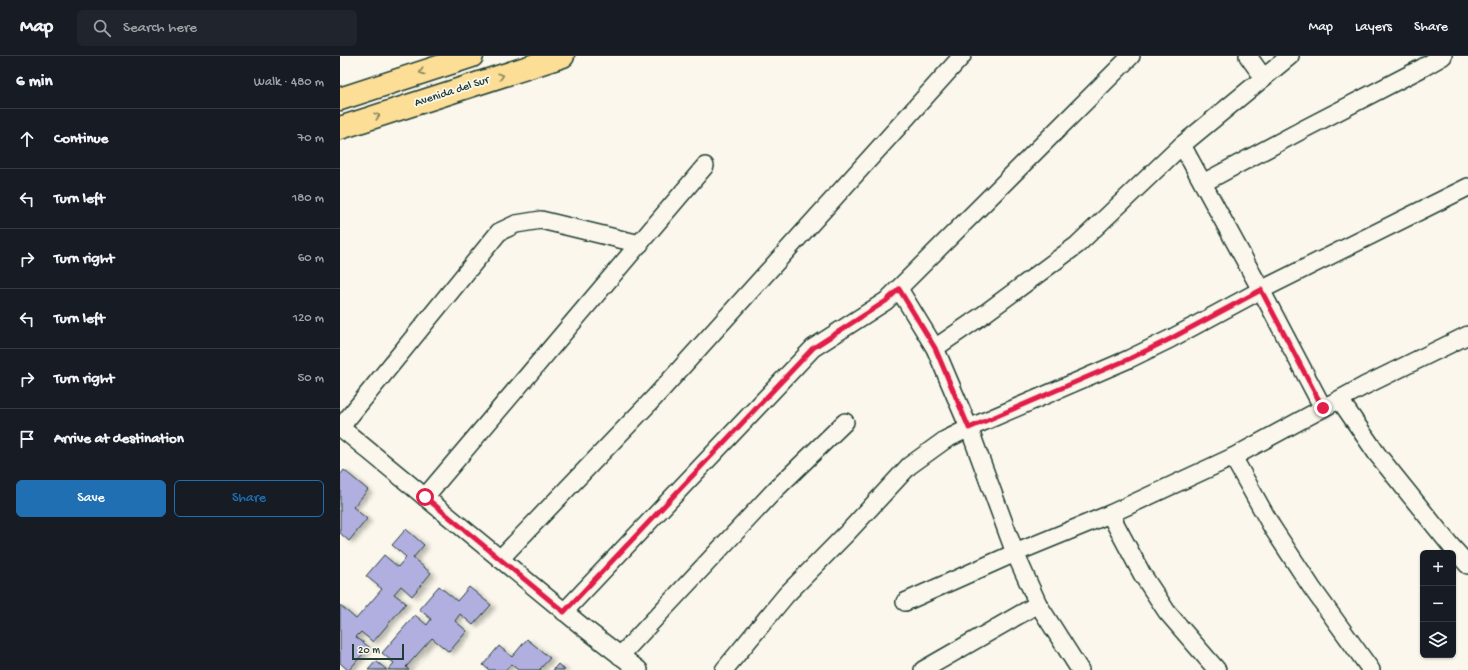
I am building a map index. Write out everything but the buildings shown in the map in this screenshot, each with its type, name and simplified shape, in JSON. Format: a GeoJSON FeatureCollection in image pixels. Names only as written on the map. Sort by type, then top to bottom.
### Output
{"type":"FeatureCollection","features":[{"type":"Feature","properties":{"kind":"highway"},"geometry":{"type":"LineString","coordinates":[[340,99],[472,56]]}},
{"type":"Feature","properties":{"kind":"highway","name":"Avenida del Sur"},"geometry":{"type":"LineString","coordinates":[[340,128],[563,56]]}},
{"type":"Feature","properties":{"kind":"street"},"geometry":{"type":"LineString","coordinates":[[500,559],[654,398],[962,56]]}},
{"type":"Feature","properties":{"kind":"street"},"geometry":{"type":"LineString","coordinates":[[564,612],[813,348],[886,301],[1131,56]]}},
{"type":"Feature","properties":{"kind":"street"},"geometry":{"type":"LineString","coordinates":[[1248,56],[1263,77]]}},
{"type":"Feature","properties":{"kind":"street"},"geometry":{"type":"LineString","coordinates":[[935,348],[980,317],[1077,245],[1182,145],[1290,56]]}},
{"type":"Feature","properties":{"kind":"street"},"geometry":{"type":"LineString","coordinates":[[1203,183],[1443,56]]}},
{"type":"Feature","properties":{"kind":"street"},"geometry":{"type":"LineString","coordinates":[[1182,145],[1323,408]]}},
{"type":"Feature","properties":{"kind":"street"},"geometry":{"type":"LineString","coordinates":[[425,497],[705,166]]}},
{"type":"Feature","properties":{"kind":"street"},"geometry":{"type":"LineString","coordinates":[[724,670],[786,595],[848,532],[909,466],[945,440],[969,428],[1129,359],[1170,339],[1261,290],[1468,187]]}},
{"type":"Feature","properties":{"kind":"street"},"geometry":{"type":"LineString","coordinates":[[640,244],[541,220],[516,224],[499,232],[340,427],[564,612],[640,670]]}},
{"type":"Feature","properties":{"kind":"street"},"geometry":{"type":"LineString","coordinates":[[899,289],[935,348],[969,428],[1014,553],[1038,604],[1076,669]]}},
{"type":"Feature","properties":{"kind":"street"},"geometry":{"type":"LineString","coordinates":[[905,602],[1014,553],[1110,514],[1233,457],[1323,408],[1466,340]]}},
{"type":"Feature","properties":{"kind":"street"},"geometry":{"type":"LineString","coordinates":[[1340,400],[1377,454],[1468,565]]}},
{"type":"Feature","properties":{"kind":"street"},"geometry":{"type":"LineString","coordinates":[[620,656],[775,490],[845,422]]}},
{"type":"Feature","properties":{"kind":"street"},"geometry":{"type":"LineString","coordinates":[[1233,457],[1280,539],[1312,588],[1371,670]]}},
{"type":"Feature","properties":{"kind":"street"},"geometry":{"type":"LineString","coordinates":[[1110,514],[1142,574],[1167,612],[1217,670]]}},
{"type":"Feature","properties":{"kind":"street"},"geometry":{"type":"LineString","coordinates":[[924,670],[1038,604]]}},
{"type":"Feature","properties":{"kind":"route"},"geometry":{"type":"LineString","coordinates":[[425,497],[564,612],[813,348],[886,301],[899,289],[935,348],[969,428],[1129,359],[1170,339],[1261,290],[1323,408]]}}]}
